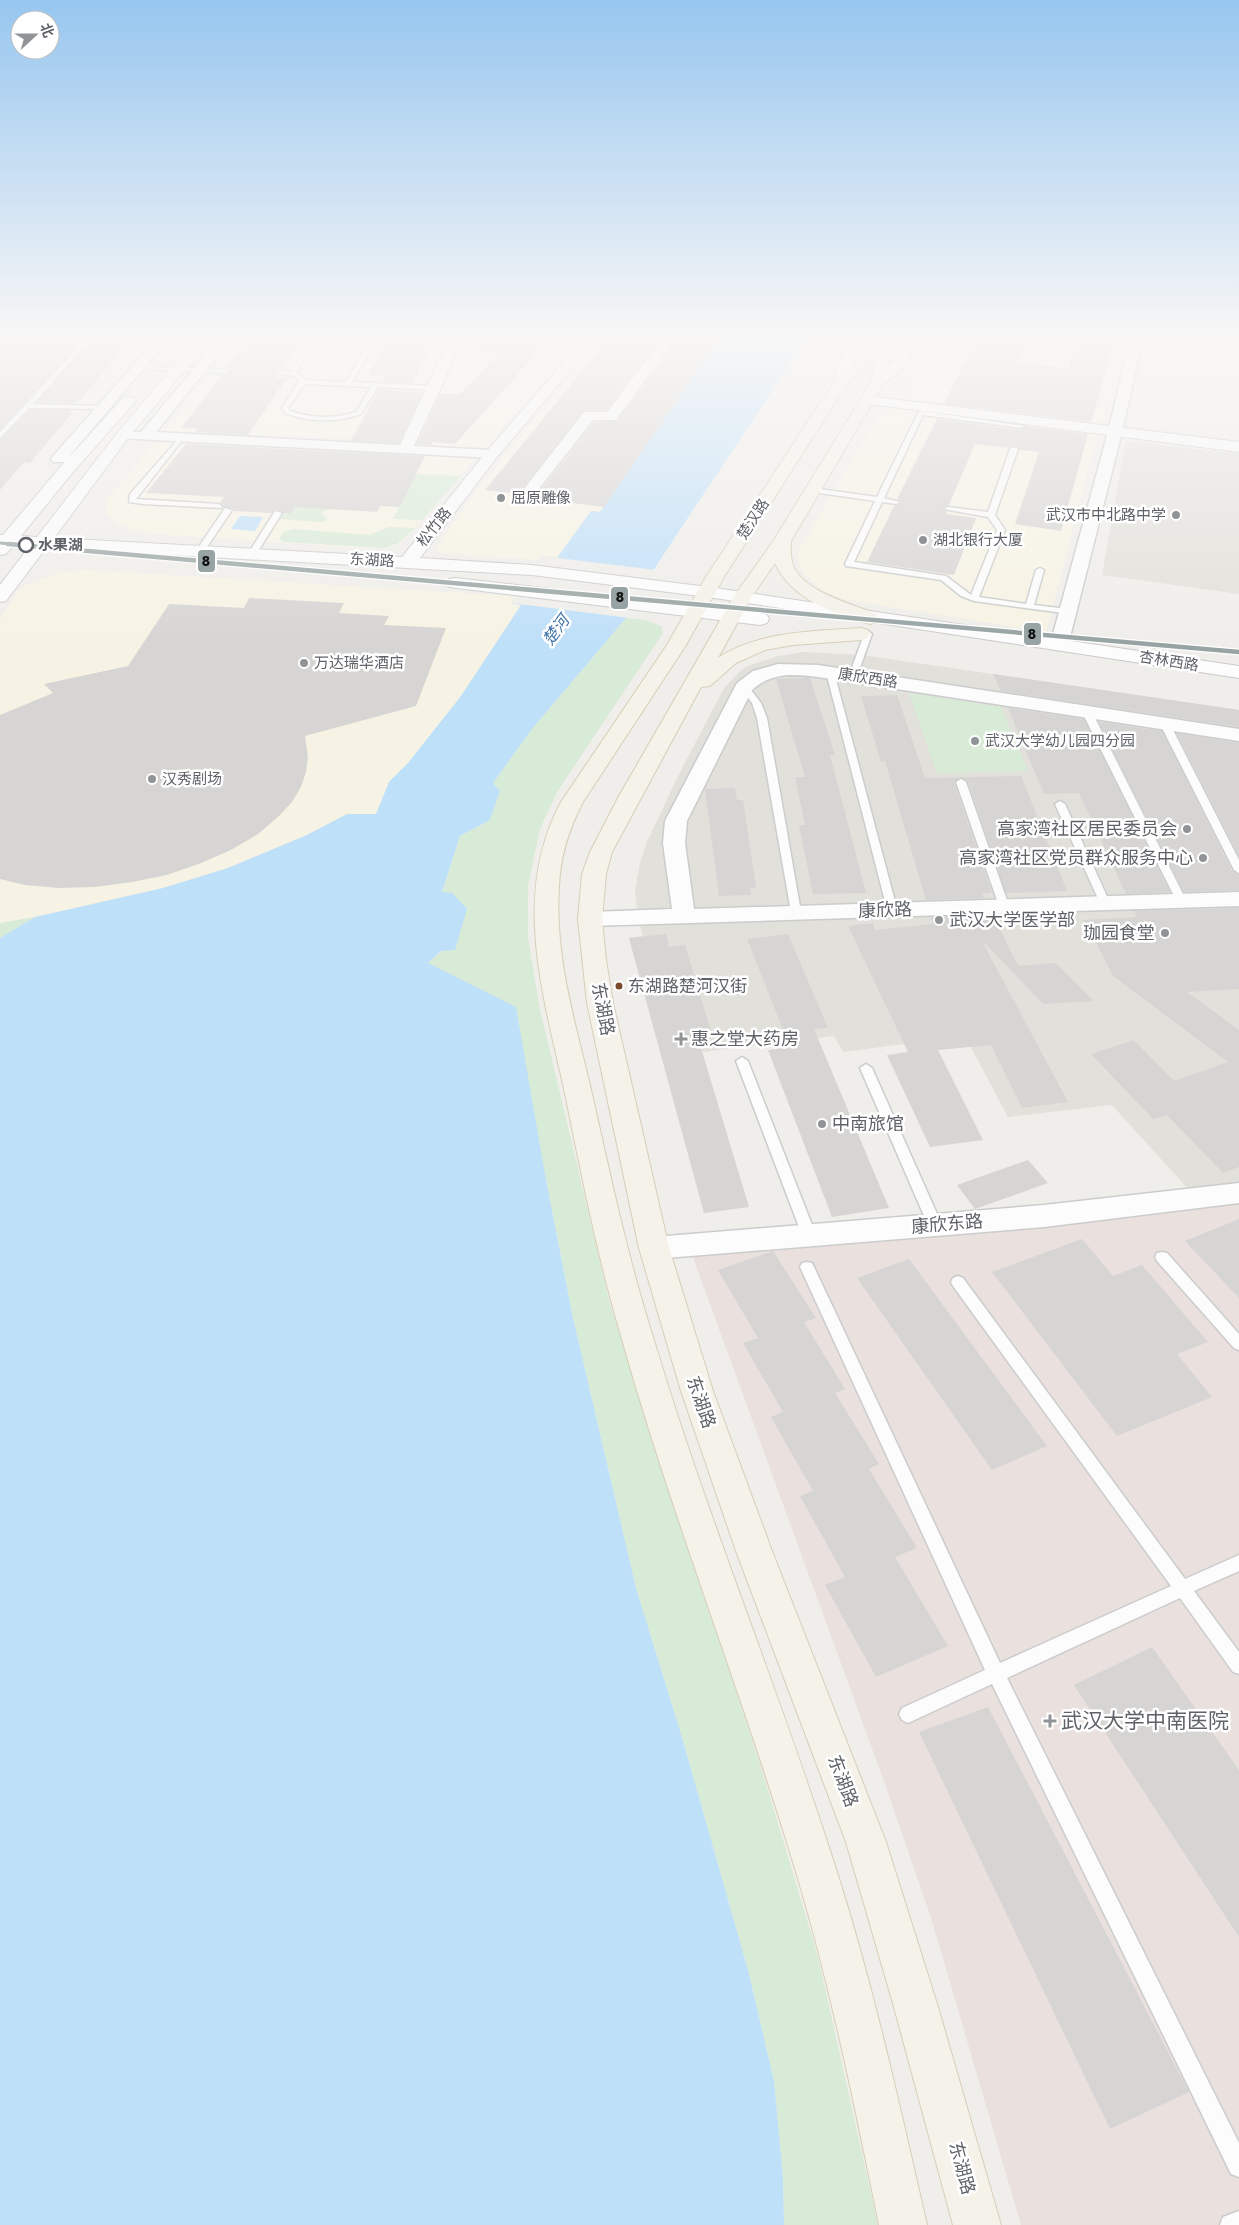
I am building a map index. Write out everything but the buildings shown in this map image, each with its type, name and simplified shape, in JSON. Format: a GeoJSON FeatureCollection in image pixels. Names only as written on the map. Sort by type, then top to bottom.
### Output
{"type":"FeatureCollection","features":[{"type":"Feature","properties":{"kind":"main road"},"geometry":{"type":"LineString","coordinates":[[2,546],[97,436]]}},
{"type":"Feature","properties":{"kind":"main road"},"geometry":{"type":"LineString","coordinates":[[0,597],[122,436]]}},
{"type":"Feature","properties":{"kind":"main road","name":"松竹路"},"geometry":{"type":"LineString","coordinates":[[408,562],[507,436]]}},
{"type":"Feature","properties":{"kind":"main road","name":"楚汉路"},"geometry":{"type":"LineString","coordinates":[[703,602],[715,576],[806,436]]}},
{"type":"Feature","properties":{"kind":"main road","name":"楚汉路"},"geometry":{"type":"LineString","coordinates":[[737,607],[782,541],[845,436]]}},
{"type":"Feature","properties":{"kind":"main road"},"geometry":{"type":"LineString","coordinates":[[1147,436],[1239,447]]}},
{"type":"Feature","properties":{"kind":"main road"},"geometry":{"type":"LineString","coordinates":[[782,541],[784,564],[794,581],[866,629]]}},
{"type":"Feature","properties":{"kind":"main road","name":"东湖路"},"geometry":{"type":"LineString","coordinates":[[2,546],[520,589],[654,605],[703,602],[737,607],[684,704],[630,796],[601,852],[594,874],[590,919],[600,1003],[654,1248],[697,1391],[754,1551],[866,1842],[919,2016],[977,2225]]}},
{"type":"Feature","properties":{"kind":"main road","name":"东湖路"},"geometry":{"type":"LineString","coordinates":[[36,548],[200,551],[532,570],[663,586],[703,602]]}},
{"type":"Feature","properties":{"kind":"main road"},"geometry":{"type":"LineString","coordinates":[[703,602],[565,814],[551,853],[546,886],[547,935],[560,1009],[616,1265],[655,1395],[709,1559],[803,1828],[846,1978],[903,2225]]}},
{"type":"Feature","properties":{"kind":"main road","name":"杏林西路"},"geometry":{"type":"LineString","coordinates":[[737,607],[772,621],[1059,645],[1239,672]]}},
{"type":"Feature","properties":{"kind":"main road","name":"杏林西路"},"geometry":{"type":"LineString","coordinates":[[737,607],[866,629],[1239,686]]}},
{"type":"Feature","properties":{"kind":"main road"},"geometry":{"type":"LineString","coordinates":[[684,704],[710,674],[728,659],[739,654],[780,642],[866,629]]}},
{"type":"Feature","properties":{"kind":"street"},"geometry":{"type":"LineString","coordinates":[[76,459],[58,459],[78,436]]}},
{"type":"Feature","properties":{"kind":"street"},"geometry":{"type":"LineString","coordinates":[[141,436],[492,454]]}},
{"type":"Feature","properties":{"kind":"street"},"geometry":{"type":"LineString","coordinates":[[405,449],[411,436]]}},
{"type":"Feature","properties":{"kind":"street"},"geometry":{"type":"LineString","coordinates":[[525,497],[573,436]]}},
{"type":"Feature","properties":{"kind":"street"},"geometry":{"type":"LineString","coordinates":[[1059,645],[1114,436]]}},
{"type":"Feature","properties":{"kind":"street","name":"康欣西路"},"geometry":{"type":"LineString","coordinates":[[684,916],[674,843],[676,821],[744,687],[757,676],[770,670],[796,668],[830,672],[1239,735]]}},
{"type":"Feature","properties":{"kind":"street","name":"康欣路"},"geometry":{"type":"LineString","coordinates":[[590,919],[1239,898]]}},
{"type":"Feature","properties":{"kind":"street","name":"康欣东路"},"geometry":{"type":"LineString","coordinates":[[654,1248],[1044,1216],[1239,1193]]}},
{"type":"Feature","properties":{"kind":"lane"},"geometry":{"type":"LineString","coordinates":[[910,436],[849,564],[943,578],[948,580],[960,594],[974,599],[1068,612]]}},
{"type":"Feature","properties":{"kind":"lane"},"geometry":{"type":"LineString","coordinates":[[181,438],[133,496],[132,500],[218,506]]}},
{"type":"Feature","properties":{"kind":"lane"},"geometry":{"type":"LineString","coordinates":[[974,599],[1001,530],[992,515],[1014,449]]}},
{"type":"Feature","properties":{"kind":"lane"},"geometry":{"type":"LineString","coordinates":[[812,490],[896,502]]}},
{"type":"Feature","properties":{"kind":"lane"},"geometry":{"type":"LineString","coordinates":[[948,509],[992,515]]}},
{"type":"Feature","properties":{"kind":"lane"},"geometry":{"type":"LineString","coordinates":[[200,551],[228,510]]}},
{"type":"Feature","properties":{"kind":"lane"},"geometry":{"type":"LineString","coordinates":[[252,554],[278,513]]}},
{"type":"Feature","properties":{"kind":"lane"},"geometry":{"type":"LineString","coordinates":[[1029,606],[1040,570]]}},
{"type":"Feature","properties":{"kind":"lane"},"geometry":{"type":"LineString","coordinates":[[854,676],[866,629]]}},
{"type":"Feature","properties":{"kind":"lane"},"geometry":{"type":"LineString","coordinates":[[830,672],[892,909]]}},
{"type":"Feature","properties":{"kind":"lane"},"geometry":{"type":"LineString","coordinates":[[744,687],[756,703],[762,718],[796,912]]}},
{"type":"Feature","properties":{"kind":"lane"},"geometry":{"type":"LineString","coordinates":[[1087,712],[1181,900]]}},
{"type":"Feature","properties":{"kind":"lane"},"geometry":{"type":"LineString","coordinates":[[1165,724],[1239,870]]}},
{"type":"Feature","properties":{"kind":"lane"},"geometry":{"type":"LineString","coordinates":[[960,782],[1004,906]]}},
{"type":"Feature","properties":{"kind":"lane"},"geometry":{"type":"LineString","coordinates":[[1060,804],[1105,903]]}},
{"type":"Feature","properties":{"kind":"lane"},"geometry":{"type":"LineString","coordinates":[[742,1061],[809,1235]]}},
{"type":"Feature","properties":{"kind":"lane"},"geometry":{"type":"LineString","coordinates":[[866,1068],[935,1225]]}},
{"type":"Feature","properties":{"kind":"lane"},"geometry":{"type":"LineString","coordinates":[[1162,1257],[1239,1344]]}},
{"type":"Feature","properties":{"kind":"lane"},"geometry":{"type":"LineString","coordinates":[[807,1267],[996,1674],[1239,2166]]}},
{"type":"Feature","properties":{"kind":"lane"},"geometry":{"type":"LineString","coordinates":[[958,1282],[1239,1666]]}},
{"type":"Feature","properties":{"kind":"lane"},"geometry":{"type":"LineString","coordinates":[[908,1714],[1239,1564]]}},
{"type":"Feature","properties":{"kind":"lane"},"geometry":{"type":"LineString","coordinates":[[1231,2225],[1239,2222]]}},
{"type":"Feature","properties":{"kind":"shaded area"},"geometry":{"type":"Polygon","coordinates":[[[291,436],[401,436],[399,440],[291,436]]]}},
{"type":"Feature","properties":{"kind":"shaded area"},"geometry":{"type":"Polygon","coordinates":[[[417,436],[496,436],[483,451],[412,447],[417,436]]]}},
{"type":"Feature","properties":{"kind":"shaded area"},"geometry":{"type":"Polygon","coordinates":[[[521,436],[652,436],[600,512],[591,511],[557,558],[541,556],[539,560],[441,553],[438,545],[478,489],[521,436]]]}},
{"type":"Feature","properties":{"kind":"shaded area"},"geometry":{"type":"Polygon","coordinates":[[[867,436],[1096,436],[1046,632],[846,600],[824,591],[804,574],[797,559],[798,551],[867,436]]]}},
{"type":"Feature","properties":{"kind":"shaded area"},"geometry":{"type":"Polygon","coordinates":[[[158,440],[477,456],[402,541],[392,547],[363,548],[155,534],[133,530],[121,525],[107,514],[105,502],[158,440]]]}},
{"type":"Feature","properties":{"kind":"shaded area","name":"武汉市中北路中学"},"geometry":{"type":"Polygon","coordinates":[[[1126,441],[1239,454],[1239,594],[1102,575],[1126,441]]]}},
{"type":"Feature","properties":{"kind":"shaded area"},"geometry":{"type":"Polygon","coordinates":[[[86,570],[516,596],[512,603],[521,605],[461,696],[408,763],[389,782],[376,814],[347,814],[307,835],[206,876],[125,898],[0,923],[0,619],[19,590],[26,585],[59,573],[86,570]]]}},
{"type":"Feature","properties":{"kind":"shaded area","name":"武汉大学医学部"},"geometry":{"type":"Polygon","coordinates":[[[804,652],[862,655],[1239,710],[1239,1182],[1189,1190],[1112,1105],[1008,1117],[965,1036],[843,1052],[834,1036],[662,1057],[629,938],[643,936],[638,917],[635,891],[640,862],[647,842],[677,778],[724,688],[740,671],[750,665],[779,656],[804,652]]]}},
{"type":"Feature","properties":{"kind":"shaded area","name":"武汉大学中南医院"},"geometry":{"type":"Polygon","coordinates":[[[1239,1201],[1239,2225],[1021,2225],[932,1921],[885,1784],[692,1255],[1239,1201]]]}},
{"type":"Feature","properties":{"kind":"green space"},"geometry":{"type":"Polygon","coordinates":[[[416,474],[461,476],[422,520],[393,519],[416,474]]]}},
{"type":"Feature","properties":{"kind":"green space"},"geometry":{"type":"Polygon","coordinates":[[[299,501],[334,507],[322,512],[327,520],[322,522],[278,519],[284,513],[291,514],[299,501]]]}},
{"type":"Feature","properties":{"kind":"green space"},"geometry":{"type":"Polygon","coordinates":[[[389,527],[415,528],[397,544],[384,548],[284,542],[279,539],[283,532],[294,529],[369,535],[389,527]]]}},
{"type":"Feature","properties":{"kind":"green space"},"geometry":{"type":"Polygon","coordinates":[[[626,618],[646,620],[661,626],[663,633],[557,792],[540,829],[528,886],[528,938],[539,1005],[610,1304],[764,1777],[818,1957],[878,2225],[784,2225],[783,2177],[774,2081],[748,1970],[681,1734],[636,1588],[573,1318],[546,1180],[428,963],[442,951],[442,892],[460,836],[490,820],[500,791],[493,783],[532,729],[626,618]]]}},
{"type":"Feature","properties":{"kind":"green space"},"geometry":{"type":"Polygon","coordinates":[[[909,693],[1001,707],[1028,771],[937,773],[909,693]]]}},
{"type":"Feature","properties":{"kind":"green space"},"geometry":{"type":"Polygon","coordinates":[[[35,917],[0,938],[0,923],[35,917]]]}},
{"type":"Feature","properties":{"kind":"water","name":"楚河"},"geometry":{"type":"Polygon","coordinates":[[[652,436],[742,436],[654,569],[626,618],[532,729],[493,783],[500,791],[490,820],[460,836],[442,892],[452,893],[467,909],[455,950],[441,951],[428,963],[516,1007],[546,1180],[573,1318],[636,1588],[681,1734],[748,1970],[774,2081],[783,2177],[784,2225],[0,2225],[0,938],[35,917],[163,888],[228,868],[307,835],[347,814],[376,814],[389,782],[408,763],[461,696],[521,605],[511,603],[541,556],[557,558],[591,511],[600,512],[652,436]]]}},
{"type":"Feature","properties":{"kind":"water"},"geometry":{"type":"Polygon","coordinates":[[[240,516],[263,517],[255,531],[231,529],[240,516]]]}},
{"type":"Feature","properties":{"kind":"pier"},"geometry":{"type":"Polygon","coordinates":[[[541,556],[657,570],[629,618],[511,603],[541,556]]]}},
{"type":"Feature","properties":{"kind":"transit line","name":"8"},"geometry":{"type":"LineString","coordinates":[[0,543],[1239,652]]}},
{"type":"Feature","properties":{"kind":"place","name":"屈原雕像"},"geometry":{"type":"Point","coordinates":[501,498]}},
{"type":"Feature","properties":{"kind":"place","name":"武汉市中北路中学"},"geometry":{"type":"Point","coordinates":[1176,515]}},
{"type":"Feature","properties":{"kind":"place","name":"湖北银行大厦"},"geometry":{"type":"Point","coordinates":[923,540]}},
{"type":"Feature","properties":{"kind":"place","name":"水果湖"},"geometry":{"type":"Point","coordinates":[26,545]}},
{"type":"Feature","properties":{"kind":"place","name":"万达瑞华酒店"},"geometry":{"type":"Point","coordinates":[304,663]}},
{"type":"Feature","properties":{"kind":"place","name":"武汉大学幼儿园四分园"},"geometry":{"type":"Point","coordinates":[975,741]}},
{"type":"Feature","properties":{"kind":"place","name":"汉秀剧场"},"geometry":{"type":"Point","coordinates":[152,779]}},
{"type":"Feature","properties":{"kind":"place","name":"高家湾社区居民委员会"},"geometry":{"type":"Point","coordinates":[1187,829]}},
{"type":"Feature","properties":{"kind":"place","name":"高家湾社区党员群众服务中心"},"geometry":{"type":"Point","coordinates":[1203,858]}},
{"type":"Feature","properties":{"kind":"place","name":"武汉大学医学部"},"geometry":{"type":"Point","coordinates":[939,920]}},
{"type":"Feature","properties":{"kind":"place","name":"珈园食堂"},"geometry":{"type":"Point","coordinates":[1165,933]}},
{"type":"Feature","properties":{"kind":"place","name":"东湖路楚河汉街"},"geometry":{"type":"Point","coordinates":[619,986]}},
{"type":"Feature","properties":{"kind":"place","name":"惠之堂大药房"},"geometry":{"type":"Point","coordinates":[681,1039]}},
{"type":"Feature","properties":{"kind":"place","name":"中南旅馆"},"geometry":{"type":"Point","coordinates":[822,1124]}},
{"type":"Feature","properties":{"kind":"place","name":"武汉大学中南医院"},"geometry":{"type":"Point","coordinates":[1050,1721]}}]}
